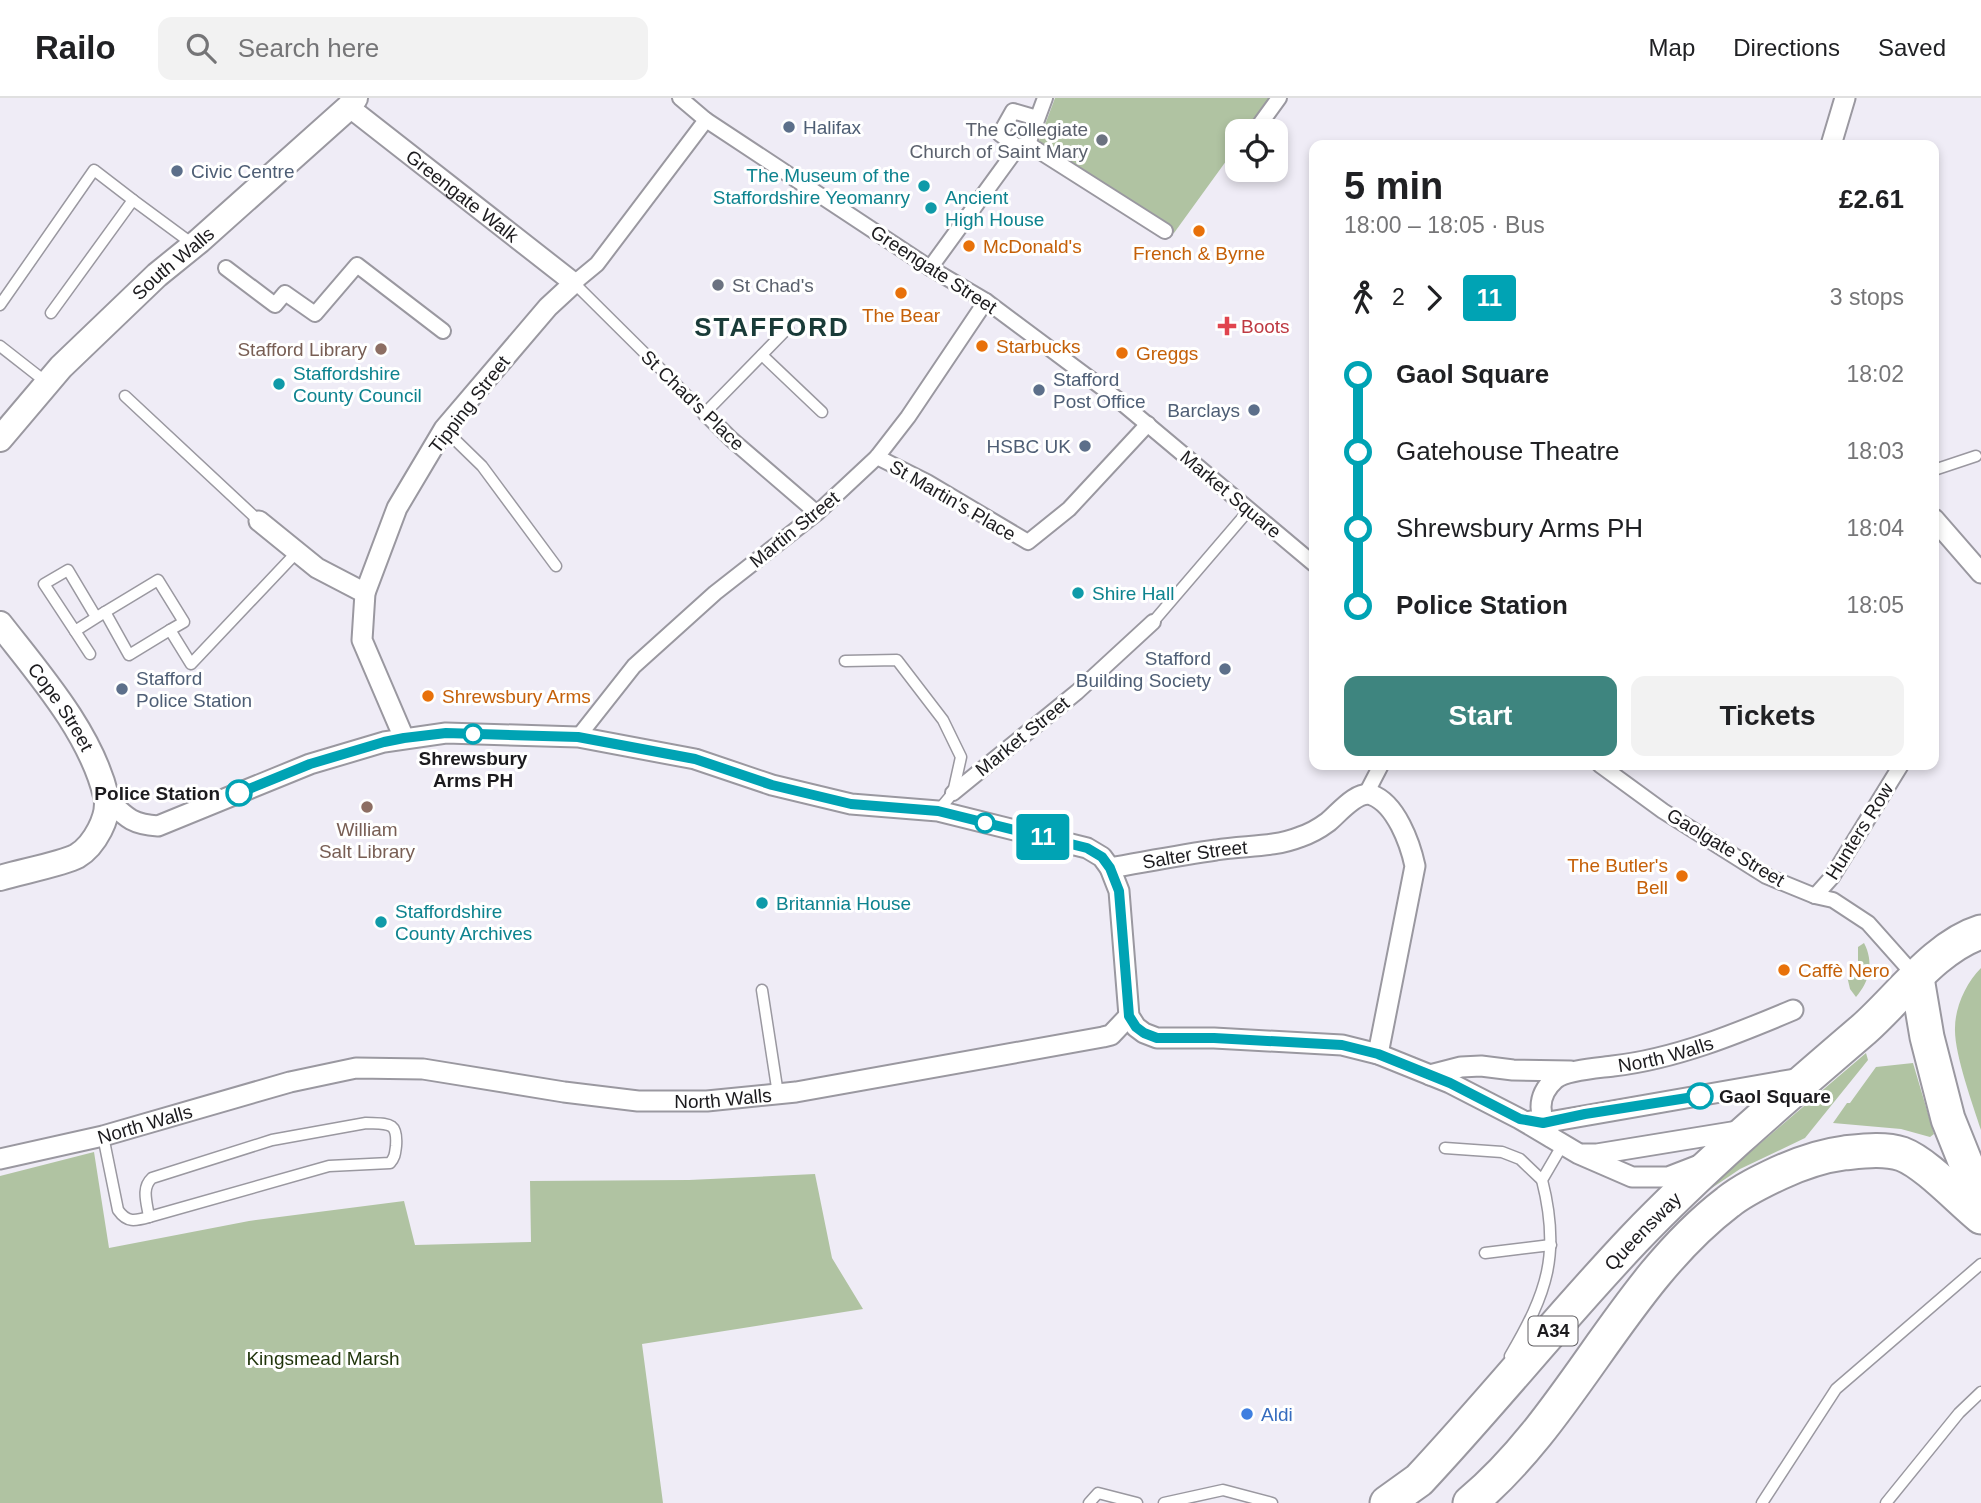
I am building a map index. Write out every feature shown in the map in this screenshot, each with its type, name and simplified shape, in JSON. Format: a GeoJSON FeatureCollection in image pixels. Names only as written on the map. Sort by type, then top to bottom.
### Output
{"type":"FeatureCollection","features":[{"type":"Feature","properties":{"kind":"highway","name":"Queensway"},"geometry":{"type":"LineString","coordinates":[[1387,1503],[1419,1480],[1634,1239],[1717,1157],[1866,1027],[1943,954],[1976,931]]}},
{"type":"Feature","properties":{"kind":"highway"},"geometry":{"type":"LineString","coordinates":[[1917,978],[1927,1037],[1948,1119],[1981,1201]]}},
{"type":"Feature","properties":{"kind":"highway","name":"Queensway"},"geometry":{"type":"LineString","coordinates":[[1477,1499],[1519,1454],[1559,1404],[1612,1329],[1674,1252],[1730,1200],[1760,1182],[1821,1156],[1864,1150],[1903,1154],[1981,1217]]}},
{"type":"Feature","properties":{"kind":"street","name":"Greengate Street"},"geometry":{"type":"LineString","coordinates":[[680,98],[706,120],[930,268],[986,301],[1148,424]]}},
{"type":"Feature","properties":{"kind":"street"},"geometry":{"type":"LineString","coordinates":[[930,268],[1023,145],[1045,98]]}},
{"type":"Feature","properties":{"kind":"street"},"geometry":{"type":"LineString","coordinates":[[1264,119],[1279,98]]}},
{"type":"Feature","properties":{"kind":"street"},"geometry":{"type":"LineString","coordinates":[[1832,140],[1845,98]]}},
{"type":"Feature","properties":{"kind":"street","name":"South Walls"},"geometry":{"type":"LineString","coordinates":[[0,439],[46,382],[157,275],[194,245],[352,102]]}},
{"type":"Feature","properties":{"kind":"street","name":"Greengate Walk"},"geometry":{"type":"LineString","coordinates":[[352,102],[574,283]]}},
{"type":"Feature","properties":{"kind":"street"},"geometry":{"type":"LineString","coordinates":[[1037,118],[1013,111],[1000,134],[1023,145],[1165,231]]}},
{"type":"Feature","properties":{"kind":"street","name":"Tipping Street"},"geometry":{"type":"LineString","coordinates":[[404,738],[362,640],[365,593],[397,508],[444,429],[548,307],[597,264],[706,120]]}},
{"type":"Feature","properties":{"kind":"street"},"geometry":{"type":"LineString","coordinates":[[226,268],[275,305],[285,293],[315,314],[357,265],[443,331]]}},
{"type":"Feature","properties":{"kind":"street","name":"Martin Street"},"geometry":{"type":"LineString","coordinates":[[578,737],[634,666],[715,593],[817,513],[877,457],[908,417],[986,301]]}},
{"type":"Feature","properties":{"kind":"street","name":"St Chad's Place"},"geometry":{"type":"LineString","coordinates":[[705,413],[817,513]]}},
{"type":"Feature","properties":{"kind":"street","name":"St Martin's Place"},"geometry":{"type":"LineString","coordinates":[[877,457],[927,482],[1028,542],[1069,509],[1148,424]]}},
{"type":"Feature","properties":{"kind":"street","name":"Market Square"},"geometry":{"type":"LineString","coordinates":[[1148,424],[1309,560]]}},
{"type":"Feature","properties":{"kind":"street"},"geometry":{"type":"LineString","coordinates":[[259,521],[317,568],[365,593]]}},
{"type":"Feature","properties":{"kind":"street"},"geometry":{"type":"LineString","coordinates":[[1939,525],[1981,573]]}},
{"type":"Feature","properties":{"kind":"street","name":"Market Street"},"geometry":{"type":"LineString","coordinates":[[953,793],[1077,692],[1153,622]]}},
{"type":"Feature","properties":{"kind":"street","name":"Cope Street"},"geometry":{"type":"LineString","coordinates":[[0,624],[64,707],[94,765],[107,799]]}},
{"type":"Feature","properties":{"kind":"street"},"geometry":{"type":"LineString","coordinates":[[107,799],[127,819],[139,825],[158,826],[310,764],[384,742],[446,733],[578,737],[695,759],[772,785],[851,804],[938,811],[1087,848],[1102,857],[1110,868],[1119,891],[1129,1016],[1144,1033],[1157,1038],[1214,1038],[1342,1045],[1378,1054],[1450,1083],[1632,1177],[1668,1177],[1717,1157]]}},
{"type":"Feature","properties":{"kind":"street","name":"Salter Street"},"geometry":{"type":"LineString","coordinates":[[1110,868],[1219,849],[1272,846],[1301,837],[1326,823],[1358,797],[1366,794],[1378,770]]}},
{"type":"Feature","properties":{"kind":"street","name":"Gaolgate Street"},"geometry":{"type":"LineString","coordinates":[[1607,770],[1663,811],[1766,876],[1815,896],[1833,900],[1868,923],[1917,978]]}},
{"type":"Feature","properties":{"kind":"street","name":"Hunters Row"},"geometry":{"type":"LineString","coordinates":[[1815,896],[1832,877],[1898,770]]}},
{"type":"Feature","properties":{"kind":"street"},"geometry":{"type":"LineString","coordinates":[[1366,794],[1374,796],[1398,820],[1411,844],[1415,866],[1378,1054]]}},
{"type":"Feature","properties":{"kind":"street"},"geometry":{"type":"LineString","coordinates":[[0,878],[77,856],[93,842],[104,821],[107,799]]}},
{"type":"Feature","properties":{"kind":"street","name":"North Walls"},"geometry":{"type":"LineString","coordinates":[[1559,1140],[1539,1108],[1543,1095],[1557,1078],[1751,1036],[1793,1010]]}},
{"type":"Feature","properties":{"kind":"street","name":"North Walls"},"geometry":{"type":"LineString","coordinates":[[0,1159],[103,1136],[290,1082],[356,1068],[423,1069],[638,1101],[707,1101],[778,1094],[1103,1037],[1111,1035],[1129,1016]]}},
{"type":"Feature","properties":{"kind":"street","name":"North Walls"},"geometry":{"type":"LineString","coordinates":[[1430,1075],[1461,1067],[1480,1066],[1513,1070],[1581,1071]]}},
{"type":"Feature","properties":{"kind":"street"},"geometry":{"type":"LineString","coordinates":[[1559,1140],[1585,1114],[1806,1077]]}},
{"type":"Feature","properties":{"kind":"street"},"geometry":{"type":"LineString","coordinates":[[1559,1140],[1597,1154],[1749,1129]]}},
{"type":"Feature","properties":{"kind":"lane"},"geometry":{"type":"LineString","coordinates":[[0,305],[94,170],[194,245]]}},
{"type":"Feature","properties":{"kind":"lane"},"geometry":{"type":"LineString","coordinates":[[51,313],[133,200]]}},
{"type":"Feature","properties":{"kind":"lane","name":"St Chad's Place"},"geometry":{"type":"LineString","coordinates":[[574,283],[705,413]]}},
{"type":"Feature","properties":{"kind":"lane"},"geometry":{"type":"LineString","coordinates":[[705,413],[788,328]]}},
{"type":"Feature","properties":{"kind":"lane"},"geometry":{"type":"LineString","coordinates":[[0,346],[46,382]]}},
{"type":"Feature","properties":{"kind":"lane"},"geometry":{"type":"LineString","coordinates":[[762,355],[822,412]]}},
{"type":"Feature","properties":{"kind":"lane"},"geometry":{"type":"LineString","coordinates":[[125,397],[259,521]]}},
{"type":"Feature","properties":{"kind":"lane"},"geometry":{"type":"LineString","coordinates":[[444,429],[482,466],[556,566]]}},
{"type":"Feature","properties":{"kind":"lane"},"geometry":{"type":"LineString","coordinates":[[1939,468],[1976,456]]}},
{"type":"Feature","properties":{"kind":"lane"},"geometry":{"type":"LineString","coordinates":[[1153,622],[1249,510]]}},
{"type":"Feature","properties":{"kind":"lane"},"geometry":{"type":"LineString","coordinates":[[170,630],[191,664],[298,552]]}},
{"type":"Feature","properties":{"kind":"lane"},"geometry":{"type":"LineString","coordinates":[[75,631],[101,615],[158,580],[184,622],[129,655],[101,615],[68,570],[44,584],[90,654]]}},
{"type":"Feature","properties":{"kind":"lane"},"geometry":{"type":"LineString","coordinates":[[845,662],[897,660],[943,720],[961,757],[953,793],[938,811]]}},
{"type":"Feature","properties":{"kind":"lane"},"geometry":{"type":"LineString","coordinates":[[762,990],[778,1094]]}},
{"type":"Feature","properties":{"kind":"lane"},"geometry":{"type":"LineString","coordinates":[[103,1136],[118,1210],[124,1218],[132,1221],[149,1217],[329,1166],[390,1163],[395,1157],[397,1133],[388,1124],[366,1123],[333,1128],[272,1140],[152,1178],[146,1183],[145,1190],[149,1217]]}},
{"type":"Feature","properties":{"kind":"lane"},"geometry":{"type":"LineString","coordinates":[[1507,1361],[1534,1314],[1550,1260],[1552,1229],[1542,1180],[1559,1140]]}},
{"type":"Feature","properties":{"kind":"lane"},"geometry":{"type":"LineString","coordinates":[[1445,1147],[1502,1152],[1520,1159],[1542,1180]]}},
{"type":"Feature","properties":{"kind":"lane"},"geometry":{"type":"LineString","coordinates":[[1485,1253],[1551,1245]]}},
{"type":"Feature","properties":{"kind":"lane"},"geometry":{"type":"LineString","coordinates":[[1762,1503],[1836,1389],[1981,1264]]}},
{"type":"Feature","properties":{"kind":"lane"},"geometry":{"type":"LineString","coordinates":[[1469,1426],[1501,1372]]}},
{"type":"Feature","properties":{"kind":"lane"},"geometry":{"type":"LineString","coordinates":[[1886,1503],[1959,1413],[1981,1392]]}},
{"type":"Feature","properties":{"kind":"lane"},"geometry":{"type":"LineString","coordinates":[[1164,1503],[1223,1490],[1272,1503]]}},
{"type":"Feature","properties":{"kind":"lane"},"geometry":{"type":"LineString","coordinates":[[1088,1503],[1098,1493],[1137,1503]]}},
{"type":"Feature","properties":{"kind":"green space"},"geometry":{"type":"Polygon","coordinates":[[[1055,98],[1272,98],[1257,119],[1225,119],[1225,163],[1174,233],[1034,154],[1055,98]]]}},
{"type":"Feature","properties":{"kind":"green space"},"geometry":{"type":"Polygon","coordinates":[[[1864,943],[1869,957],[1869,971],[1865,984],[1856,997],[1850,989],[1847,976],[1858,963],[1858,947],[1864,943]]]}},
{"type":"Feature","properties":{"kind":"green space"},"geometry":{"type":"Polygon","coordinates":[[[1981,968],[1981,1130],[1961,1065],[1955,1028],[1962,996],[1981,968]]]}},
{"type":"Feature","properties":{"kind":"green space"},"geometry":{"type":"Polygon","coordinates":[[[1866,1053],[1868,1060],[1805,1138],[1740,1169],[1694,1200],[1866,1053]]]}},
{"type":"Feature","properties":{"kind":"green space"},"geometry":{"type":"Polygon","coordinates":[[[1913,1063],[1934,1134],[1930,1137],[1901,1129],[1833,1123],[1876,1067],[1913,1063]]]}},
{"type":"Feature","properties":{"kind":"green space","name":"Kingsmead Marsh"},"geometry":{"type":"Polygon","coordinates":[[[94,1152],[109,1248],[249,1221],[404,1201],[415,1245],[531,1242],[530,1181],[689,1180],[815,1174],[832,1258],[863,1309],[642,1344],[663,1503],[0,1503],[0,1176],[94,1152]]]}},
{"type":"Feature","properties":{"kind":"bus line","name":"11"},"geometry":{"type":"LineString","coordinates":[[239,793],[310,764],[384,742],[446,733],[578,737],[695,759],[772,785],[851,804],[938,811],[1087,848],[1102,857],[1110,868],[1119,891],[1129,1016],[1136,1027],[1157,1038],[1214,1038],[1342,1045],[1378,1054],[1450,1083],[1520,1119],[1543,1123],[1700,1096]]}},
{"type":"Feature","properties":{"kind":"place","name":"Halifax"},"geometry":{"type":"Point","coordinates":[789,127]}},
{"type":"Feature","properties":{"kind":"place","name":"The Collegiate Church of Saint Mary"},"geometry":{"type":"Point","coordinates":[1102,140]}},
{"type":"Feature","properties":{"kind":"place","name":"Civic Centre"},"geometry":{"type":"Point","coordinates":[177,171]}},
{"type":"Feature","properties":{"kind":"place","name":"The Museum of the Staffordshire Yeomanry"},"geometry":{"type":"Point","coordinates":[924,186]}},
{"type":"Feature","properties":{"kind":"place","name":"Ancient High House"},"geometry":{"type":"Point","coordinates":[931,208]}},
{"type":"Feature","properties":{"kind":"place","name":"French & Byrne"},"geometry":{"type":"Point","coordinates":[1199,231]}},
{"type":"Feature","properties":{"kind":"place","name":"McDonald's"},"geometry":{"type":"Point","coordinates":[969,246]}},
{"type":"Feature","properties":{"kind":"place","name":"St Chad's"},"geometry":{"type":"Point","coordinates":[718,285]}},
{"type":"Feature","properties":{"kind":"place","name":"The Bear"},"geometry":{"type":"Point","coordinates":[901,293]}},
{"type":"Feature","properties":{"kind":"place","name":"Boots"},"geometry":{"type":"Point","coordinates":[1227,326]}},
{"type":"Feature","properties":{"kind":"place","name":"Starbucks"},"geometry":{"type":"Point","coordinates":[982,346]}},
{"type":"Feature","properties":{"kind":"place","name":"Stafford Library"},"geometry":{"type":"Point","coordinates":[381,349]}},
{"type":"Feature","properties":{"kind":"place","name":"Greggs"},"geometry":{"type":"Point","coordinates":[1122,353]}},
{"type":"Feature","properties":{"kind":"place","name":"Staffordshire County Council"},"geometry":{"type":"Point","coordinates":[279,384]}},
{"type":"Feature","properties":{"kind":"place","name":"Stafford Post Office"},"geometry":{"type":"Point","coordinates":[1039,390]}},
{"type":"Feature","properties":{"kind":"place","name":"Barclays"},"geometry":{"type":"Point","coordinates":[1254,410]}},
{"type":"Feature","properties":{"kind":"place","name":"HSBC UK"},"geometry":{"type":"Point","coordinates":[1085,446]}},
{"type":"Feature","properties":{"kind":"place","name":"Shire Hall"},"geometry":{"type":"Point","coordinates":[1078,593]}},
{"type":"Feature","properties":{"kind":"place","name":"Stafford Building Society"},"geometry":{"type":"Point","coordinates":[1225,669]}},
{"type":"Feature","properties":{"kind":"place","name":"Stafford Police Station"},"geometry":{"type":"Point","coordinates":[122,689]}},
{"type":"Feature","properties":{"kind":"place","name":"Shrewsbury Arms"},"geometry":{"type":"Point","coordinates":[428,696]}},
{"type":"Feature","properties":{"kind":"place","name":"Shrewsbury Arms PH"},"geometry":{"type":"Point","coordinates":[473,734]}},
{"type":"Feature","properties":{"kind":"place","name":"Police Station"},"geometry":{"type":"Point","coordinates":[239,793]}},
{"type":"Feature","properties":{"kind":"place","name":"William Salt Library"},"geometry":{"type":"Point","coordinates":[367,807]}},
{"type":"Feature","properties":{"kind":"place","name":"The Butler's Bell"},"geometry":{"type":"Point","coordinates":[1682,876]}},
{"type":"Feature","properties":{"kind":"place","name":"Britannia House"},"geometry":{"type":"Point","coordinates":[762,903]}},
{"type":"Feature","properties":{"kind":"place","name":"Staffordshire County Archives"},"geometry":{"type":"Point","coordinates":[381,922]}},
{"type":"Feature","properties":{"kind":"place","name":"Caffè Nero"},"geometry":{"type":"Point","coordinates":[1784,970]}},
{"type":"Feature","properties":{"kind":"place","name":"Gaol Square"},"geometry":{"type":"Point","coordinates":[1700,1096]}},
{"type":"Feature","properties":{"kind":"place","name":"Aldi"},"geometry":{"type":"Point","coordinates":[1247,1414]}},
{"type":"Feature","properties":{"kind":"district","name":"STAFFORD"},"geometry":{"type":"Point","coordinates":[772,327]}}]}
